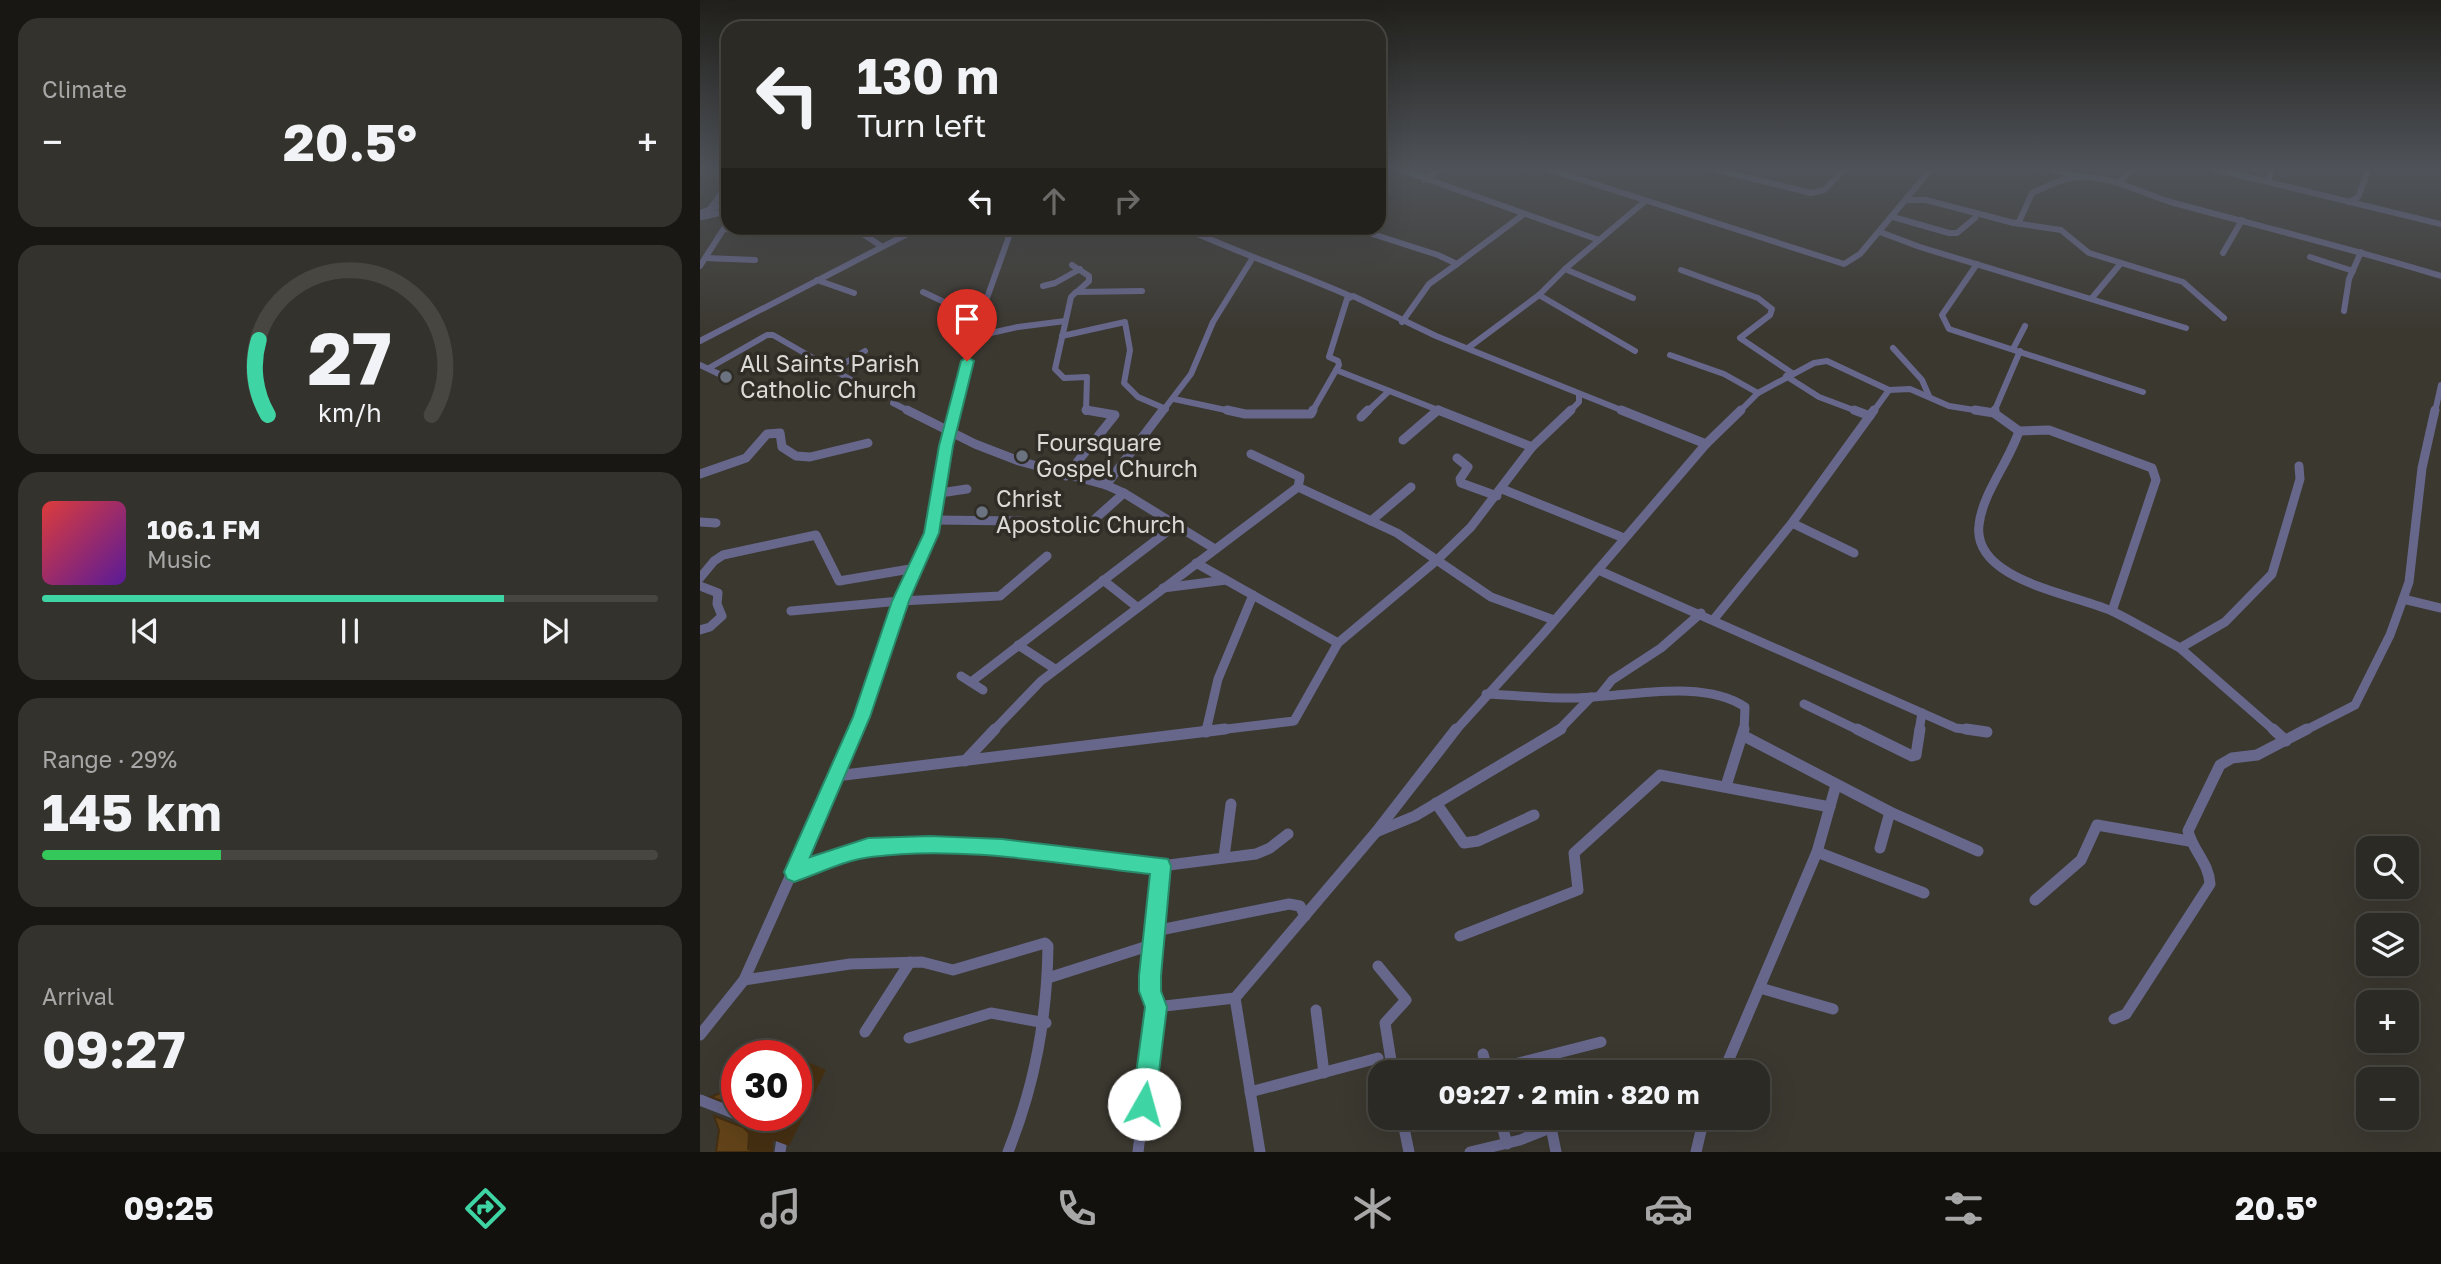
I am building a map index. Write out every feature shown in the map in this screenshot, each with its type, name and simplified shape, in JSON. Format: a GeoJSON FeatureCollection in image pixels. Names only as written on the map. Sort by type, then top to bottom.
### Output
{"type":"FeatureCollection","features":[{"type":"Feature","properties":{"kind":"street"},"geometry":{"type":"LineString","coordinates":[[1402,322],[1429,284],[1512,223]]}},
{"type":"Feature","properties":{"kind":"street"},"geometry":{"type":"LineString","coordinates":[[1549,223],[1599,240]]}},
{"type":"Feature","properties":{"kind":"street"},"geometry":{"type":"LineString","coordinates":[[1468,348],[1539,295],[1619,223]]}},
{"type":"Feature","properties":{"kind":"street"},"geometry":{"type":"LineString","coordinates":[[1709,223],[1835,263],[1852,261],[1889,223]]}},
{"type":"Feature","properties":{"kind":"street"},"geometry":{"type":"LineString","coordinates":[[1914,223],[1950,233],[1957,233],[1969,223]]}},
{"type":"Feature","properties":{"kind":"street"},"geometry":{"type":"LineString","coordinates":[[2014,223],[2061,230],[2084,251],[2183,282],[2224,318]]}},
{"type":"Feature","properties":{"kind":"street"},"geometry":{"type":"LineString","coordinates":[[2223,253],[2240,223]]}},
{"type":"Feature","properties":{"kind":"street"},"geometry":{"type":"LineString","coordinates":[[2253,223],[2361,251],[2441,276]]}},
{"type":"Feature","properties":{"kind":"street"},"geometry":{"type":"LineString","coordinates":[[1880,232],[2186,328]]}},
{"type":"Feature","properties":{"kind":"street"},"geometry":{"type":"LineString","coordinates":[[700,266],[721,235]]}},
{"type":"Feature","properties":{"kind":"street"},"geometry":{"type":"LineString","coordinates":[[864,235],[881,246]]}},
{"type":"Feature","properties":{"kind":"street"},"geometry":{"type":"LineString","coordinates":[[700,341],[904,235]]}},
{"type":"Feature","properties":{"kind":"street"},"geometry":{"type":"LineString","coordinates":[[700,1035],[744,980],[862,717],[900,601],[935,520],[946,446],[978,318],[1010,235]]}},
{"type":"Feature","properties":{"kind":"street"},"geometry":{"type":"LineString","coordinates":[[1199,235],[1252,259],[1294,272],[1382,308],[1402,322],[1706,444]]}},
{"type":"Feature","properties":{"kind":"street"},"geometry":{"type":"LineString","coordinates":[[1380,235],[1457,264]]}},
{"type":"Feature","properties":{"kind":"street"},"geometry":{"type":"LineString","coordinates":[[2344,310],[2353,271],[2361,251]]}},
{"type":"Feature","properties":{"kind":"street"},"geometry":{"type":"LineString","coordinates":[[2310,257],[2353,271]]}},
{"type":"Feature","properties":{"kind":"street"},"geometry":{"type":"LineString","coordinates":[[706,258],[755,260]]}},
{"type":"Feature","properties":{"kind":"street"},"geometry":{"type":"LineString","coordinates":[[1106,485],[1174,399],[1199,362],[1201,345],[1223,302],[1252,259]]}},
{"type":"Feature","properties":{"kind":"street"},"geometry":{"type":"LineString","coordinates":[[2092,298],[2121,263]]}},
{"type":"Feature","properties":{"kind":"street"},"geometry":{"type":"LineString","coordinates":[[1977,264],[1942,315],[1954,331],[2143,392]]}},
{"type":"Feature","properties":{"kind":"street"},"geometry":{"type":"LineString","coordinates":[[1066,476],[1115,415],[1086,412],[1087,377],[1064,378],[1055,369],[1071,297],[1089,281],[1089,276],[1072,265]]}},
{"type":"Feature","properties":{"kind":"street"},"geometry":{"type":"LineString","coordinates":[[1043,286],[1055,283],[1080,269]]}},
{"type":"Feature","properties":{"kind":"street"},"geometry":{"type":"LineString","coordinates":[[1565,269],[1633,298]]}},
{"type":"Feature","properties":{"kind":"street"},"geometry":{"type":"LineString","coordinates":[[1681,270],[1758,298],[1772,309],[1770,315],[1740,338],[1819,397],[1870,416]]}},
{"type":"Feature","properties":{"kind":"street"},"geometry":{"type":"LineString","coordinates":[[817,279],[854,293]]}},
{"type":"Feature","properties":{"kind":"street"},"geometry":{"type":"LineString","coordinates":[[1076,292],[1142,291]]}},
{"type":"Feature","properties":{"kind":"street"},"geometry":{"type":"LineString","coordinates":[[923,292],[978,318]]}},
{"type":"Feature","properties":{"kind":"street"},"geometry":{"type":"LineString","coordinates":[[1539,295],[1635,351]]}},
{"type":"Feature","properties":{"kind":"street"},"geometry":{"type":"LineString","coordinates":[[1174,399],[1245,414],[1308,415],[1315,411],[1340,362],[1329,357],[1350,296]]}},
{"type":"Feature","properties":{"kind":"street"},"geometry":{"type":"LineString","coordinates":[[973,337],[1028,325],[1066,321]]}},
{"type":"Feature","properties":{"kind":"street"},"geometry":{"type":"LineString","coordinates":[[1062,336],[1125,322],[1130,350],[1124,383],[1138,397],[1166,409]]}},
{"type":"Feature","properties":{"kind":"street"},"geometry":{"type":"LineString","coordinates":[[1994,412],[2025,327]]}},
{"type":"Feature","properties":{"kind":"street"},"geometry":{"type":"LineString","coordinates":[[709,368],[770,335],[860,385]]}},
{"type":"Feature","properties":{"kind":"street"},"geometry":{"type":"LineString","coordinates":[[1893,348],[1922,380],[1928,396]]}},
{"type":"Feature","properties":{"kind":"street"},"geometry":{"type":"LineString","coordinates":[[833,370],[865,351]]}},
{"type":"Feature","properties":{"kind":"street"},"geometry":{"type":"LineString","coordinates":[[1670,355],[1724,374],[1758,393]]}},
{"type":"Feature","properties":{"kind":"street"},"geometry":{"type":"LineString","coordinates":[[1156,1007],[1235,998],[1376,832],[1486,694],[1598,570],[1706,444],[1758,393],[1819,361],[1827,361],[1889,390],[1910,389],[1950,406],[1994,412],[2019,431],[2049,430],[2152,468],[2156,480],[2112,611]]}},
{"type":"Feature","properties":{"kind":"street"},"geometry":{"type":"LineString","coordinates":[[700,365],[720,376]]}},
{"type":"Feature","properties":{"kind":"street"},"geometry":{"type":"LineString","coordinates":[[1336,370],[1532,447]]}},
{"type":"Feature","properties":{"kind":"street"},"geometry":{"type":"LineString","coordinates":[[2114,1018],[2126,1014],[2210,884],[2211,871],[2189,841],[2188,831],[2220,765],[2232,758],[2257,755],[2287,741],[2355,705],[2365,691],[2390,638],[2409,582],[2422,468],[2441,386]]}},
{"type":"Feature","properties":{"kind":"street"},"geometry":{"type":"LineString","coordinates":[[1714,619],[1792,523],[1889,390]]}},
{"type":"Feature","properties":{"kind":"street"},"geometry":{"type":"LineString","coordinates":[[1361,416],[1389,391]]}},
{"type":"Feature","properties":{"kind":"street"},"geometry":{"type":"LineString","coordinates":[[836,776],[1294,721],[1338,643],[1437,560],[1500,492],[1532,447],[1579,402],[1579,395]]}},
{"type":"Feature","properties":{"kind":"street"},"geometry":{"type":"LineString","coordinates":[[893,403],[950,433],[1066,476],[1106,485],[1124,493],[1215,549]]}},
{"type":"Feature","properties":{"kind":"street"},"geometry":{"type":"LineString","coordinates":[[1403,440],[1438,410]]}},
{"type":"Feature","properties":{"kind":"street"},"geometry":{"type":"LineString","coordinates":[[2019,431],[1977,522],[1978,544],[1991,564],[2112,611],[2180,648],[2287,741]]}},
{"type":"Feature","properties":{"kind":"street"},"geometry":{"type":"LineString","coordinates":[[700,474],[746,458],[767,434],[780,433],[782,447],[804,458],[817,458],[841,447],[868,443]]}},
{"type":"Feature","properties":{"kind":"street"},"geometry":{"type":"LineString","coordinates":[[965,761],[1055,669],[1298,487],[1300,477],[1251,454]]}},
{"type":"Feature","properties":{"kind":"street"},"geometry":{"type":"LineString","coordinates":[[1457,458],[1468,467],[1460,479],[1461,483],[1500,492],[1624,538]]}},
{"type":"Feature","properties":{"kind":"street"},"geometry":{"type":"LineString","coordinates":[[2180,648],[2225,622],[2272,574],[2300,479],[2299,466]]}},
{"type":"Feature","properties":{"kind":"street"},"geometry":{"type":"LineString","coordinates":[[1298,487],[1397,533],[1491,597],[1554,620]]}},
{"type":"Feature","properties":{"kind":"street"},"geometry":{"type":"LineString","coordinates":[[1371,521],[1411,487]]}},
{"type":"Feature","properties":{"kind":"street"},"geometry":{"type":"LineString","coordinates":[[940,493],[967,489]]}},
{"type":"Feature","properties":{"kind":"street"},"geometry":{"type":"LineString","coordinates":[[1096,518],[1124,493]]}},
{"type":"Feature","properties":{"kind":"street"},"geometry":{"type":"LineString","coordinates":[[935,520],[1020,521]]}},
{"type":"Feature","properties":{"kind":"street"},"geometry":{"type":"LineString","coordinates":[[700,522],[716,523]]}},
{"type":"Feature","properties":{"kind":"street"},"geometry":{"type":"LineString","coordinates":[[1792,523],[1854,553]]}},
{"type":"Feature","properties":{"kind":"street"},"geometry":{"type":"LineString","coordinates":[[971,682],[1177,524]]}},
{"type":"Feature","properties":{"kind":"street"},"geometry":{"type":"LineString","coordinates":[[700,578],[714,561],[723,555],[816,535],[839,581],[916,568]]}},
{"type":"Feature","properties":{"kind":"street"},"geometry":{"type":"LineString","coordinates":[[791,611],[900,601],[1000,596],[1047,556]]}},
{"type":"Feature","properties":{"kind":"street"},"geometry":{"type":"LineString","coordinates":[[1196,563],[1338,643]]}},
{"type":"Feature","properties":{"kind":"street"},"geometry":{"type":"LineString","coordinates":[[1598,570],[1701,613],[1956,728],[1987,732]]}},
{"type":"Feature","properties":{"kind":"street"},"geometry":{"type":"LineString","coordinates":[[1103,580],[1137,607]]}},
{"type":"Feature","properties":{"kind":"street"},"geometry":{"type":"LineString","coordinates":[[1162,588],[1227,580]]}},
{"type":"Feature","properties":{"kind":"street"},"geometry":{"type":"LineString","coordinates":[[700,586],[718,593],[717,604],[722,616],[702,630],[700,642]]}},
{"type":"Feature","properties":{"kind":"street"},"geometry":{"type":"LineString","coordinates":[[1206,732],[1218,679],[1253,595]]}},
{"type":"Feature","properties":{"kind":"street"},"geometry":{"type":"LineString","coordinates":[[2403,599],[2441,608]]}},
{"type":"Feature","properties":{"kind":"street"},"geometry":{"type":"LineString","coordinates":[[1376,832],[1395,826],[1562,729],[1612,680],[1661,648],[1701,613]]}},
{"type":"Feature","properties":{"kind":"street"},"geometry":{"type":"LineString","coordinates":[[1018,645],[1055,669]]}},
{"type":"Feature","properties":{"kind":"street"},"geometry":{"type":"LineString","coordinates":[[961,676],[983,691]]}},
{"type":"Feature","properties":{"kind":"street"},"geometry":{"type":"LineString","coordinates":[[1486,694],[1595,696],[1690,693],[1733,698],[1743,704],[1746,711],[1744,736],[1726,786]]}},
{"type":"Feature","properties":{"kind":"street"},"geometry":{"type":"LineString","coordinates":[[1804,704],[1912,756],[1916,755],[1922,713]]}},
{"type":"Feature","properties":{"kind":"street"},"geometry":{"type":"LineString","coordinates":[[1744,736],[1890,812],[1978,851]]}},
{"type":"Feature","properties":{"kind":"street"},"geometry":{"type":"LineString","coordinates":[[1460,936],[1578,890],[1580,883],[1572,860],[1574,853],[1656,777],[1668,775],[1830,807]]}},
{"type":"Feature","properties":{"kind":"street"},"geometry":{"type":"LineString","coordinates":[[1729,1060],[1817,852],[1836,785]]}},
{"type":"Feature","properties":{"kind":"street"},"geometry":{"type":"LineString","coordinates":[[1436,803],[1464,842],[1478,841],[1534,815]]}},
{"type":"Feature","properties":{"kind":"street"},"geometry":{"type":"LineString","coordinates":[[1224,857],[1231,804]]}},
{"type":"Feature","properties":{"kind":"street"},"geometry":{"type":"LineString","coordinates":[[1881,848],[1890,812]]}},
{"type":"Feature","properties":{"kind":"street"},"geometry":{"type":"LineString","coordinates":[[2035,900],[2081,860],[2097,825],[2189,841]]}},
{"type":"Feature","properties":{"kind":"street"},"geometry":{"type":"LineString","coordinates":[[794,872],[868,848],[930,845],[1002,848],[1161,866],[1263,852],[1289,834]]}},
{"type":"Feature","properties":{"kind":"street"},"geometry":{"type":"LineString","coordinates":[[1817,852],[1924,893]]}},
{"type":"Feature","properties":{"kind":"street"},"geometry":{"type":"LineString","coordinates":[[1138,1152],[1156,1007],[1150,991],[1161,866]]}},
{"type":"Feature","properties":{"kind":"street"},"geometry":{"type":"LineString","coordinates":[[1048,978],[1154,937],[1289,904],[1300,906],[1305,916]]}},
{"type":"Feature","properties":{"kind":"street"},"geometry":{"type":"LineString","coordinates":[[744,980],[841,964],[911,962],[953,970],[1045,943],[1048,946],[1046,1023],[1028,1095],[1008,1152]]}},
{"type":"Feature","properties":{"kind":"street"},"geometry":{"type":"LineString","coordinates":[[865,1032],[911,962]]}},
{"type":"Feature","properties":{"kind":"street"},"geometry":{"type":"LineString","coordinates":[[1378,966],[1406,1000],[1403,1007],[1389,1016],[1385,1023],[1392,1060]]}},
{"type":"Feature","properties":{"kind":"street"},"geometry":{"type":"LineString","coordinates":[[1760,988],[1833,1009]]}},
{"type":"Feature","properties":{"kind":"street"},"geometry":{"type":"LineString","coordinates":[[1235,998],[1260,1152]]}},
{"type":"Feature","properties":{"kind":"street"},"geometry":{"type":"LineString","coordinates":[[1316,1010],[1324,1073]]}},
{"type":"Feature","properties":{"kind":"street"},"geometry":{"type":"LineString","coordinates":[[909,1038],[991,1013],[1046,1023]]}},
{"type":"Feature","properties":{"kind":"street"},"geometry":{"type":"LineString","coordinates":[[1533,1060],[1601,1042]]}},
{"type":"Feature","properties":{"kind":"street"},"geometry":{"type":"LineString","coordinates":[[1483,1054],[1485,1060]]}},
{"type":"Feature","properties":{"kind":"street"},"geometry":{"type":"LineString","coordinates":[[1250,1092],[1378,1058]]}},
{"type":"Feature","properties":{"kind":"street"},"geometry":{"type":"LineString","coordinates":[[700,1100],[772,1128],[782,1138],[780,1152]]}},
{"type":"Feature","properties":{"kind":"street"},"geometry":{"type":"LineString","coordinates":[[1404,1130],[1409,1152]]}},
{"type":"Feature","properties":{"kind":"street"},"geometry":{"type":"LineString","coordinates":[[1503,1130],[1507,1144]]}},
{"type":"Feature","properties":{"kind":"street"},"geometry":{"type":"LineString","coordinates":[[1470,1152],[1507,1144],[1543,1130]]}},
{"type":"Feature","properties":{"kind":"street"},"geometry":{"type":"LineString","coordinates":[[1552,1130],[1556,1152]]}},
{"type":"Feature","properties":{"kind":"street"},"geometry":{"type":"LineString","coordinates":[[1696,1152],[1700,1130]]}},
{"type":"Feature","properties":{"kind":"building"},"geometry":{"type":"Polygon","coordinates":[[[721,1093],[721,1101],[711,1097],[721,1093]]]}},
{"type":"Feature","properties":{"kind":"building"},"geometry":{"type":"Polygon","coordinates":[[[714,1116],[721,1119],[721,1131],[747,1131],[748,1149],[757,1152],[716,1152],[719,1130],[714,1116]]]}},
{"type":"Feature","properties":{"kind":"place","name":"All Saints Parish Catholic Church"},"geometry":{"type":"Point","coordinates":[726,377]}},
{"type":"Feature","properties":{"kind":"place","name":"Foursquare Gospel Church"},"geometry":{"type":"Point","coordinates":[1022,456]}},
{"type":"Feature","properties":{"kind":"place","name":"Christ Apostolic Church"},"geometry":{"type":"Point","coordinates":[982,512]}},
{"type":"Feature","properties":{"kind":"route"},"geometry":{"type":"LineString","coordinates":[[967,361],[946,446],[931,533],[900,601],[862,717],[794,872],[868,848],[930,845],[1002,848],[1161,866],[1150,976],[1150,991],[1156,1007],[1144,1104]]}}]}
